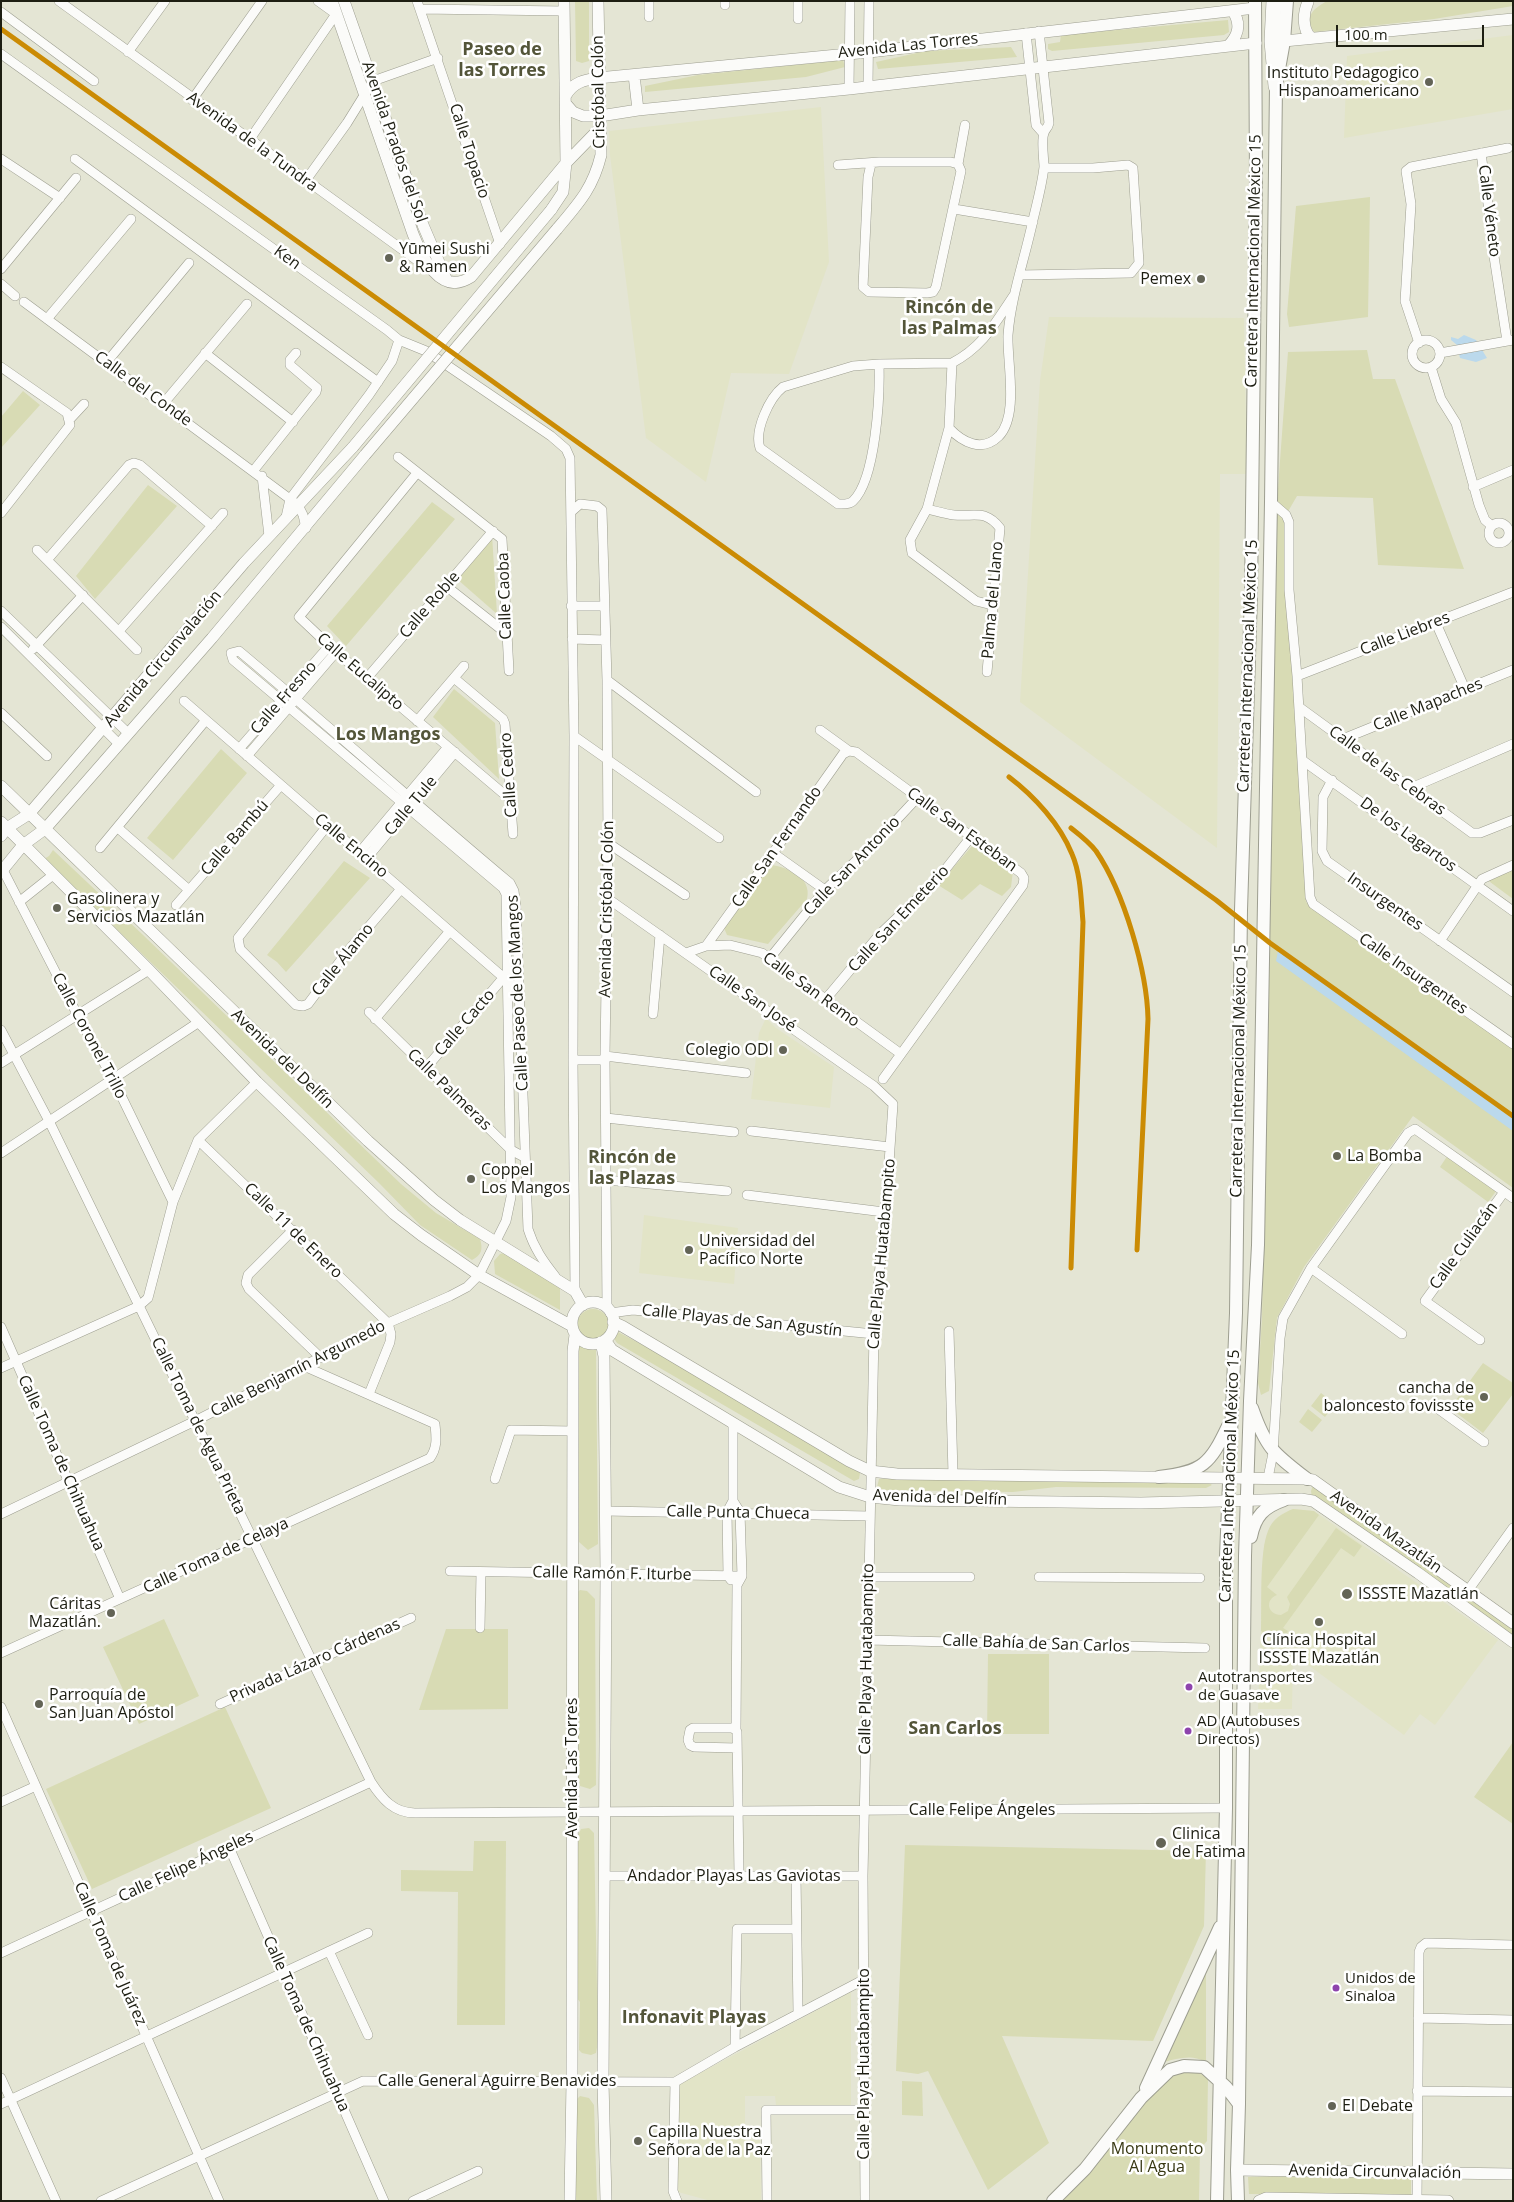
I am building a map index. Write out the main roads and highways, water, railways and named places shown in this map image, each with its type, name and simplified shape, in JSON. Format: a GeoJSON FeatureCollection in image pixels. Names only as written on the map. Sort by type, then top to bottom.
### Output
{"type":"FeatureCollection","features":[{"type":"Feature","properties":{"kind":"highway"},"geometry":{"type":"LineString","coordinates":[[1274,1],[1272,41],[1276,86]]}},
{"type":"Feature","properties":{"kind":"main road","name":"Carretera Internacional México 15"},"geometry":{"type":"LineString","coordinates":[[1217,2201],[1226,1808],[1226,1556],[1230,1421],[1236,1313],[1240,950],[1251,594],[1255,5]]}},
{"type":"Feature","properties":{"kind":"main road","name":"Carretera Internacional México 15"},"geometry":{"type":"LineString","coordinates":[[1238,2201],[1245,1556],[1258,1245],[1276,86],[1284,41],[1287,6]]}},
{"type":"Feature","properties":{"kind":"main road"},"geometry":{"type":"LineString","coordinates":[[1250,1401],[1261,1434],[1273,1453],[1306,1478]]}},
{"type":"Feature","properties":{"kind":"main road"},"geometry":{"type":"LineString","coordinates":[[1159,1477],[1192,1471],[1205,1463],[1215,1452],[1230,1421]]}},
{"type":"Feature","properties":{"kind":"main road"},"geometry":{"type":"LineString","coordinates":[[1245,1556],[1256,1518],[1269,1505],[1284,1500]]}},
{"type":"Feature","properties":{"kind":"main road"},"geometry":{"type":"LineString","coordinates":[[1142,2098],[1222,1922]]}},
{"type":"Feature","properties":{"kind":"main road"},"geometry":{"type":"LineString","coordinates":[[1053,2201],[1085,2169],[1142,2098],[1170,2070],[1184,2066],[1204,2067],[1239,2104]]}},
{"type":"Feature","properties":{"kind":"water"},"geometry":{"type":"Polygon","coordinates":[[[1464,335],[1476,340],[1487,358],[1476,362],[1460,358],[1457,345],[1451,340],[1451,337],[1458,339],[1464,335]]]}},
{"type":"Feature","properties":{"kind":"water"},"geometry":{"type":"Polygon","coordinates":[[[1278,951],[1513,1119],[1513,1131],[1276,961],[1278,951]]]}},
{"type":"Feature","properties":{"kind":"place","name":"Instituto Pedagogico Hispanoamericano"},"geometry":{"type":"Point","coordinates":[1429,82]}},
{"type":"Feature","properties":{"kind":"place","name":"Yūmei Sushi & Ramen"},"geometry":{"type":"Point","coordinates":[389,258]}},
{"type":"Feature","properties":{"kind":"place","name":"Pemex"},"geometry":{"type":"Point","coordinates":[1201,279]}},
{"type":"Feature","properties":{"kind":"place","name":"Gasolinera y Servicios Mazatlán"},"geometry":{"type":"Point","coordinates":[57,908]}},
{"type":"Feature","properties":{"kind":"place","name":"Colegio ODI"},"geometry":{"type":"Point","coordinates":[783,1050]}},
{"type":"Feature","properties":{"kind":"place","name":"La Bomba"},"geometry":{"type":"Point","coordinates":[1337,1156]}},
{"type":"Feature","properties":{"kind":"place","name":"Coppel Los Mangos"},"geometry":{"type":"Point","coordinates":[471,1179]}},
{"type":"Feature","properties":{"kind":"place","name":"Universidad del Pacífico Norte"},"geometry":{"type":"Point","coordinates":[689,1250]}},
{"type":"Feature","properties":{"kind":"place","name":"cancha de baloncesto fovissste"},"geometry":{"type":"Point","coordinates":[1484,1397]}},
{"type":"Feature","properties":{"kind":"place","name":"ISSSTE Mazatlán"},"geometry":{"type":"Point","coordinates":[1347,1594]}},
{"type":"Feature","properties":{"kind":"place","name":"Cáritas Mazatlán."},"geometry":{"type":"Point","coordinates":[111,1613]}},
{"type":"Feature","properties":{"kind":"place","name":"Clínica Hospital ISSSTE Mazatlán"},"geometry":{"type":"Point","coordinates":[1319,1622]}},
{"type":"Feature","properties":{"kind":"place","name":"Autotransportes de Guasave"},"geometry":{"type":"Point","coordinates":[1189,1687]}},
{"type":"Feature","properties":{"kind":"place","name":"Parroquía de San Juan Apóstol"},"geometry":{"type":"Point","coordinates":[39,1704]}},
{"type":"Feature","properties":{"kind":"place","name":"AD (Autobuses Directos)"},"geometry":{"type":"Point","coordinates":[1188,1731]}},
{"type":"Feature","properties":{"kind":"place","name":"Clinica de Fatima"},"geometry":{"type":"Point","coordinates":[1161,1843]}},
{"type":"Feature","properties":{"kind":"place","name":"Unidos de Sinaloa"},"geometry":{"type":"Point","coordinates":[1336,1988]}},
{"type":"Feature","properties":{"kind":"place","name":"El Debate"},"geometry":{"type":"Point","coordinates":[1332,2106]}},
{"type":"Feature","properties":{"kind":"place","name":"Capilla Nuestra Señora de la Paz"},"geometry":{"type":"Point","coordinates":[638,2141]}},
{"type":"Feature","properties":{"kind":"district","name":"Paseo de las Torres"},"geometry":{"type":"Point","coordinates":[502,60]}},
{"type":"Feature","properties":{"kind":"district","name":"Rincón de las Palmas"},"geometry":{"type":"Point","coordinates":[949,318]}},
{"type":"Feature","properties":{"kind":"district","name":"Los Mangos"},"geometry":{"type":"Point","coordinates":[388,735]}},
{"type":"Feature","properties":{"kind":"district","name":"Rincón de las Plazas"},"geometry":{"type":"Point","coordinates":[632,1168]}},
{"type":"Feature","properties":{"kind":"district","name":"San Carlos"},"geometry":{"type":"Point","coordinates":[955,1729]}},
{"type":"Feature","properties":{"kind":"district","name":"Infonavit Playas"},"geometry":{"type":"Point","coordinates":[694,2018]}},
{"type":"Feature","properties":{"kind":"park label","name":"Monumento Al Agua"},"geometry":{"type":"Point","coordinates":[1157,2158]}}]}
